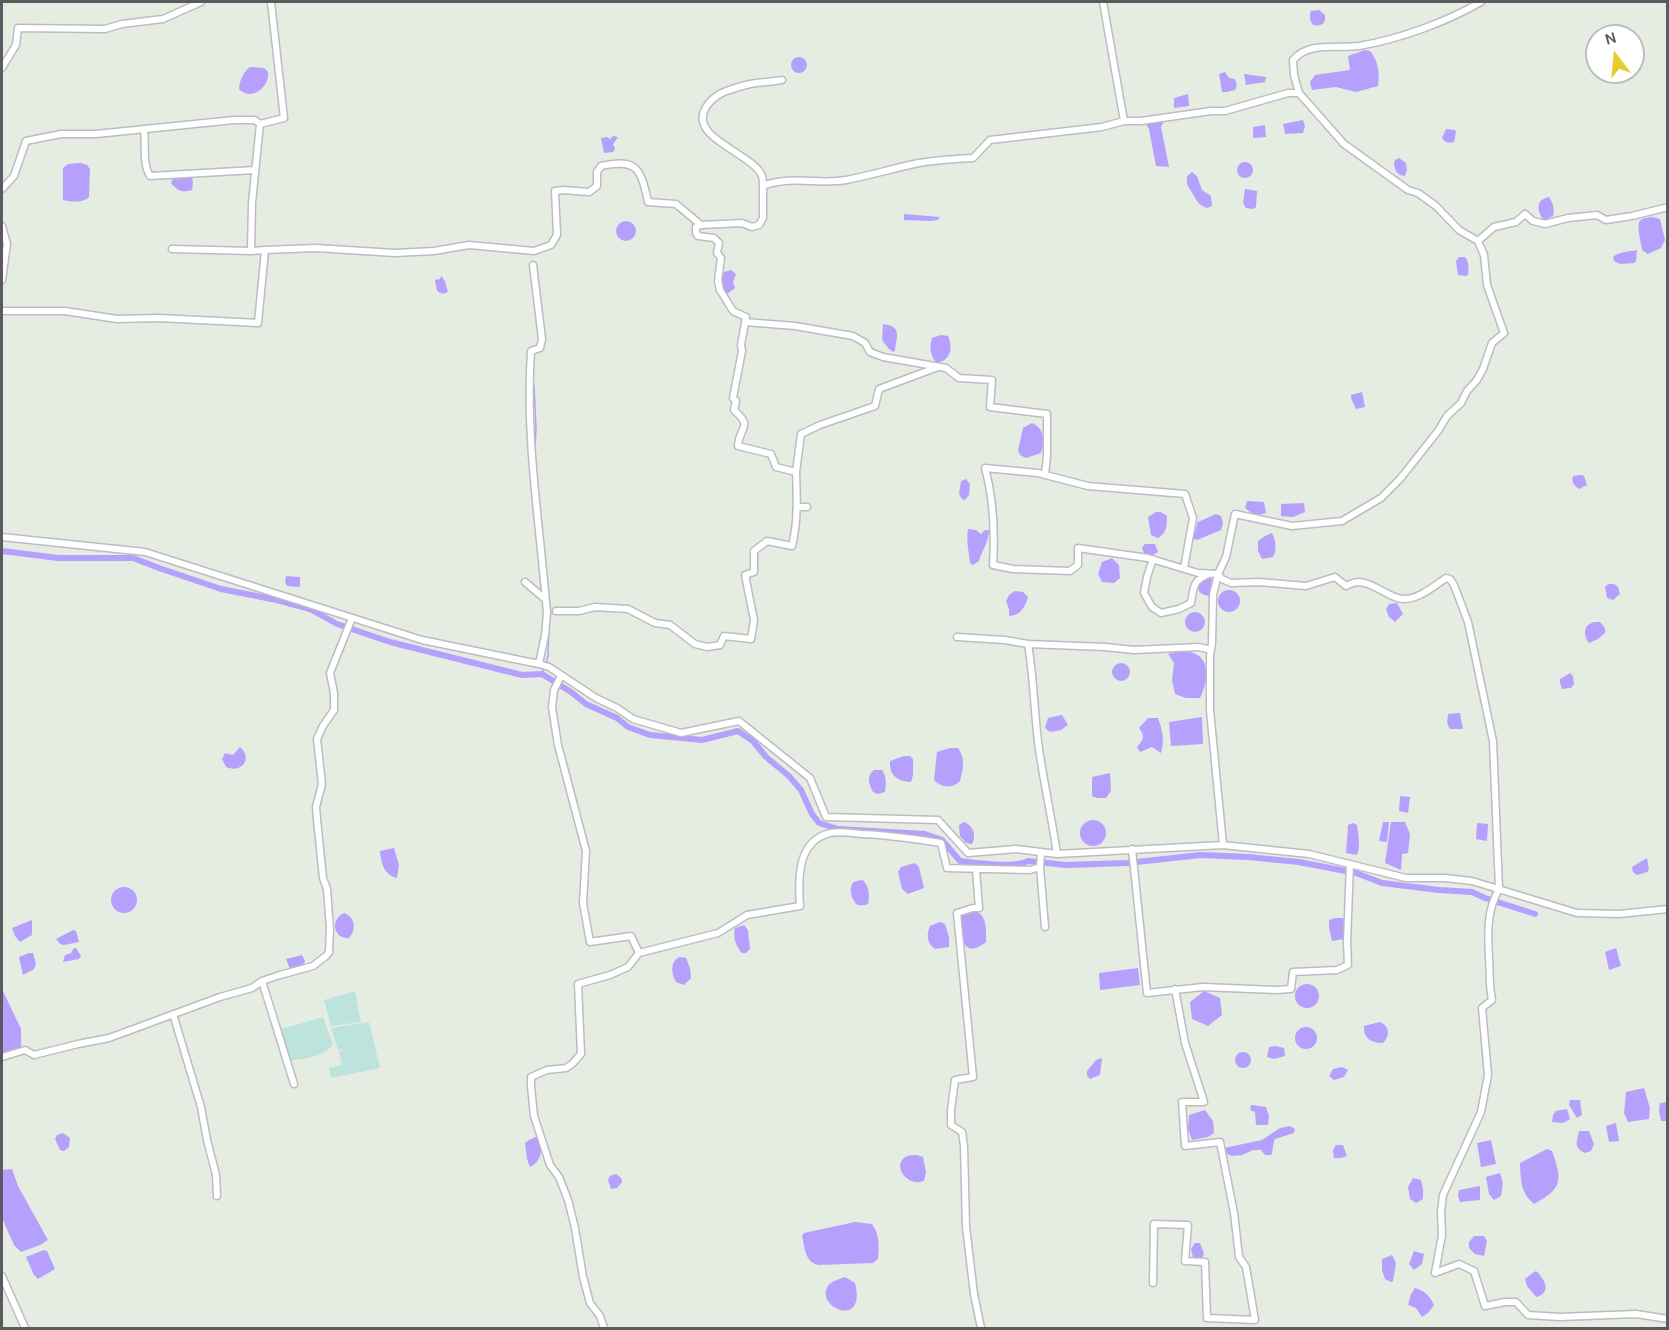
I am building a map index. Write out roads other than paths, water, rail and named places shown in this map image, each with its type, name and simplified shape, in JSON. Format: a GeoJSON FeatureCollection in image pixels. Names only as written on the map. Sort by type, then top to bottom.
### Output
{"type":"FeatureCollection","features":[{"type":"Feature","properties":{"kind":"street"},"geometry":{"type":"LineString","coordinates":[[2,68],[16,45],[18,28],[105,29],[122,24],[163,19],[201,2]]}},
{"type":"Feature","properties":{"kind":"street"},"geometry":{"type":"LineString","coordinates":[[260,124],[284,118],[271,2]]}},
{"type":"Feature","properties":{"kind":"street"},"geometry":{"type":"LineString","coordinates":[[1103,2],[1124,121]]}},
{"type":"Feature","properties":{"kind":"street"},"geometry":{"type":"LineString","coordinates":[[1223,845],[1210,710],[1211,650],[1213,596],[1218,574],[1226,557],[1235,514],[1292,526],[1341,521],[1382,498],[1438,431],[1446,416],[1461,403],[1483,369],[1492,343],[1504,333],[1487,285],[1484,255],[1478,241],[1459,230],[1436,206],[1418,193],[1408,190],[1349,148],[1299,93],[1293,60],[1301,53],[1320,48],[1358,46],[1416,31],[1457,15],[1481,2]]}},
{"type":"Feature","properties":{"kind":"street"},"geometry":{"type":"LineString","coordinates":[[782,80],[750,84],[721,93],[711,100],[705,109],[703,118],[706,129],[717,140],[748,160],[762,176],[764,218],[759,225],[752,227],[742,223],[701,225],[696,228],[696,233],[698,236],[714,238],[719,243],[717,252],[722,258],[718,280],[720,290],[733,310],[746,317],[733,398],[736,401],[734,410],[743,418],[745,426],[738,439],[738,446],[771,454],[776,467],[796,472]]}},
{"type":"Feature","properties":{"kind":"street"},"geometry":{"type":"LineString","coordinates":[[763,186],[790,180],[846,180],[917,164],[973,158],[990,140],[1102,127],[1124,121],[1225,111],[1288,93],[1299,93]]}},
{"type":"Feature","properties":{"kind":"street"},"geometry":{"type":"LineString","coordinates":[[2,189],[15,176],[26,141],[61,134],[96,134],[234,120],[255,120],[260,124]]}},
{"type":"Feature","properties":{"kind":"street"},"geometry":{"type":"LineString","coordinates":[[251,251],[252,203],[260,124]]}},
{"type":"Feature","properties":{"kind":"street"},"geometry":{"type":"LineString","coordinates":[[144,129],[145,160],[150,176],[255,170]]}},
{"type":"Feature","properties":{"kind":"street"},"geometry":{"type":"LineString","coordinates":[[172,249],[251,251],[316,248],[394,253],[434,251],[469,245],[534,251],[551,245],[557,236],[555,191],[589,192],[597,186],[597,172],[601,166],[618,162],[633,166],[640,174],[648,202],[676,204],[701,225]]}},
{"type":"Feature","properties":{"kind":"street"},"geometry":{"type":"LineString","coordinates":[[1478,241],[1494,227],[1516,222],[1525,214],[1533,221],[1545,224],[1568,218],[1597,215],[1606,220],[1668,207]]}},
{"type":"Feature","properties":{"kind":"street"},"geometry":{"type":"LineString","coordinates":[[2,226],[7,244],[2,280]]}},
{"type":"Feature","properties":{"kind":"street"},"geometry":{"type":"LineString","coordinates":[[2,311],[65,311],[117,319],[159,318],[258,323],[265,250]]}},
{"type":"Feature","properties":{"kind":"street"},"geometry":{"type":"LineString","coordinates":[[533,265],[542,339],[540,348],[531,351],[529,383],[532,460],[546,600],[545,635],[539,664]]}},
{"type":"Feature","properties":{"kind":"street"},"geometry":{"type":"LineString","coordinates":[[746,322],[795,326],[853,336],[865,344],[870,352],[883,357],[946,368],[959,378],[992,380],[990,407],[1047,414],[1045,475]]}},
{"type":"Feature","properties":{"kind":"street"},"geometry":{"type":"LineString","coordinates":[[556,611],[579,611],[595,607],[628,609],[654,623],[670,625],[694,644],[707,647],[720,645],[724,636],[751,639],[754,620],[745,575],[754,572],[754,551],[767,541],[792,546],[796,531],[796,472],[801,434],[820,424],[875,405],[879,389],[940,367]]}},
{"type":"Feature","properties":{"kind":"street"},"geometry":{"type":"LineString","coordinates":[[1184,568],[1193,518],[1185,494],[1150,493],[1088,486],[1045,475],[986,468],[994,513],[993,565],[1013,569],[1070,571],[1078,565],[1078,548],[1153,559],[1184,568],[1209,574],[1218,574]]}},
{"type":"Feature","properties":{"kind":"street"},"geometry":{"type":"LineString","coordinates":[[797,507],[807,507]]}},
{"type":"Feature","properties":{"kind":"street"},"geometry":{"type":"LineString","coordinates":[[2,537],[145,552],[351,621],[422,640],[539,664],[549,667],[560,678],[633,718],[681,733],[739,721],[810,778],[826,817],[938,820],[968,853],[1016,849],[1057,854],[1223,845],[1309,854],[1406,878],[1472,881],[1577,913],[1619,914],[1668,909]]}},
{"type":"Feature","properties":{"kind":"street"},"geometry":{"type":"LineString","coordinates":[[1153,559],[1144,593],[1152,607],[1161,613],[1179,609],[1191,603],[1194,583],[1209,574]]}},
{"type":"Feature","properties":{"kind":"street"},"geometry":{"type":"LineString","coordinates":[[1218,574],[1231,584],[1259,582],[1306,586],[1335,577],[1346,585],[1358,582],[1371,585],[1389,596],[1404,599],[1417,596],[1446,578],[1455,585],[1468,622],[1493,741],[1499,890],[1491,908],[1488,934],[1492,1000],[1482,1008],[1488,1075],[1481,1112],[1443,1195],[1442,1235],[1435,1273],[1459,1264],[1474,1271],[1485,1306],[1516,1302],[1528,1315],[1560,1317],[1636,1314],[1668,1319]]}},
{"type":"Feature","properties":{"kind":"street"},"geometry":{"type":"LineString","coordinates":[[525,582],[546,600]]}},
{"type":"Feature","properties":{"kind":"street"},"geometry":{"type":"LineString","coordinates":[[2,1057],[25,1050],[34,1055],[101,1040],[220,997],[252,988],[262,981],[313,966],[326,956],[329,952],[330,929],[327,889],[323,878],[316,813],[322,784],[317,739],[334,710],[334,693],[330,673],[351,621]]}},
{"type":"Feature","properties":{"kind":"street"},"geometry":{"type":"LineString","coordinates":[[957,637],[1134,650],[1199,647],[1211,650]]}},
{"type":"Feature","properties":{"kind":"street"},"geometry":{"type":"LineString","coordinates":[[1028,644],[1040,750],[1057,854]]}},
{"type":"Feature","properties":{"kind":"street"},"geometry":{"type":"LineString","coordinates":[[560,678],[554,690],[552,707],[558,745],[586,851],[583,903],[590,942],[631,936],[639,952]]}},
{"type":"Feature","properties":{"kind":"street"},"geometry":{"type":"LineString","coordinates":[[604,1329],[600,1316],[590,1303],[568,1200],[560,1177],[550,1165],[534,1116],[531,1086],[531,1077],[547,1070],[566,1068],[581,1054],[578,984],[628,967],[639,952],[718,933],[747,915],[800,906],[798,885],[803,856],[808,846],[817,838],[832,833],[884,835],[940,843],[947,868],[1030,870],[1040,867]]}},
{"type":"Feature","properties":{"kind":"street"},"geometry":{"type":"LineString","coordinates":[[1132,849],[1148,985],[1147,993],[1203,987],[1291,989],[1293,972],[1337,970],[1348,965],[1350,865]]}},
{"type":"Feature","properties":{"kind":"street"},"geometry":{"type":"LineString","coordinates":[[1040,853],[1045,927]]}},
{"type":"Feature","properties":{"kind":"street"},"geometry":{"type":"LineString","coordinates":[[976,869],[979,908],[957,913],[974,1077],[955,1080],[951,1125],[962,1132],[966,1227],[981,1329]]}},
{"type":"Feature","properties":{"kind":"street"},"geometry":{"type":"LineString","coordinates":[[262,981],[294,1084]]}},
{"type":"Feature","properties":{"kind":"street"},"geometry":{"type":"LineString","coordinates":[[1153,1283],[1154,1224],[1188,1225],[1185,1261],[1205,1262],[1207,1318],[1255,1320],[1246,1267],[1239,1257],[1234,1213],[1220,1142],[1185,1146],[1182,1102],[1204,1102],[1185,1043],[1175,989]]}},
{"type":"Feature","properties":{"kind":"street"},"geometry":{"type":"LineString","coordinates":[[173,1014],[201,1107],[216,1175],[217,1196]]}},
{"type":"Feature","properties":{"kind":"street"},"geometry":{"type":"LineString","coordinates":[[2,1276],[25,1329]]}},
{"type":"Feature","properties":{"kind":"waterway"},"geometry":{"type":"LineString","coordinates":[[534,386],[535,451]]}},
{"type":"Feature","properties":{"kind":"waterway"},"geometry":{"type":"LineString","coordinates":[[536,467],[549,606]]}},
{"type":"Feature","properties":{"kind":"waterway"},"geometry":{"type":"LineString","coordinates":[[2,551],[58,558],[133,558],[221,589],[310,609],[337,624],[390,642],[522,675],[542,674],[586,704],[617,718],[628,727],[650,735],[702,740],[738,731],[753,741],[766,757],[789,776],[801,790],[812,814],[819,823],[838,829],[925,834],[942,840],[960,861],[1006,865],[1028,861],[1066,865],[1127,863],[1201,855],[1248,857],[1299,862],[1356,873],[1382,883],[1472,892],[1535,914]]}},
{"type":"Feature","properties":{"kind":"waterway"},"geometry":{"type":"LineString","coordinates":[[546,663],[549,628]]}},
{"type":"Feature","properties":{"kind":"waterway"},"geometry":{"type":"LineString","coordinates":[[542,674],[544,668]]}}]}
